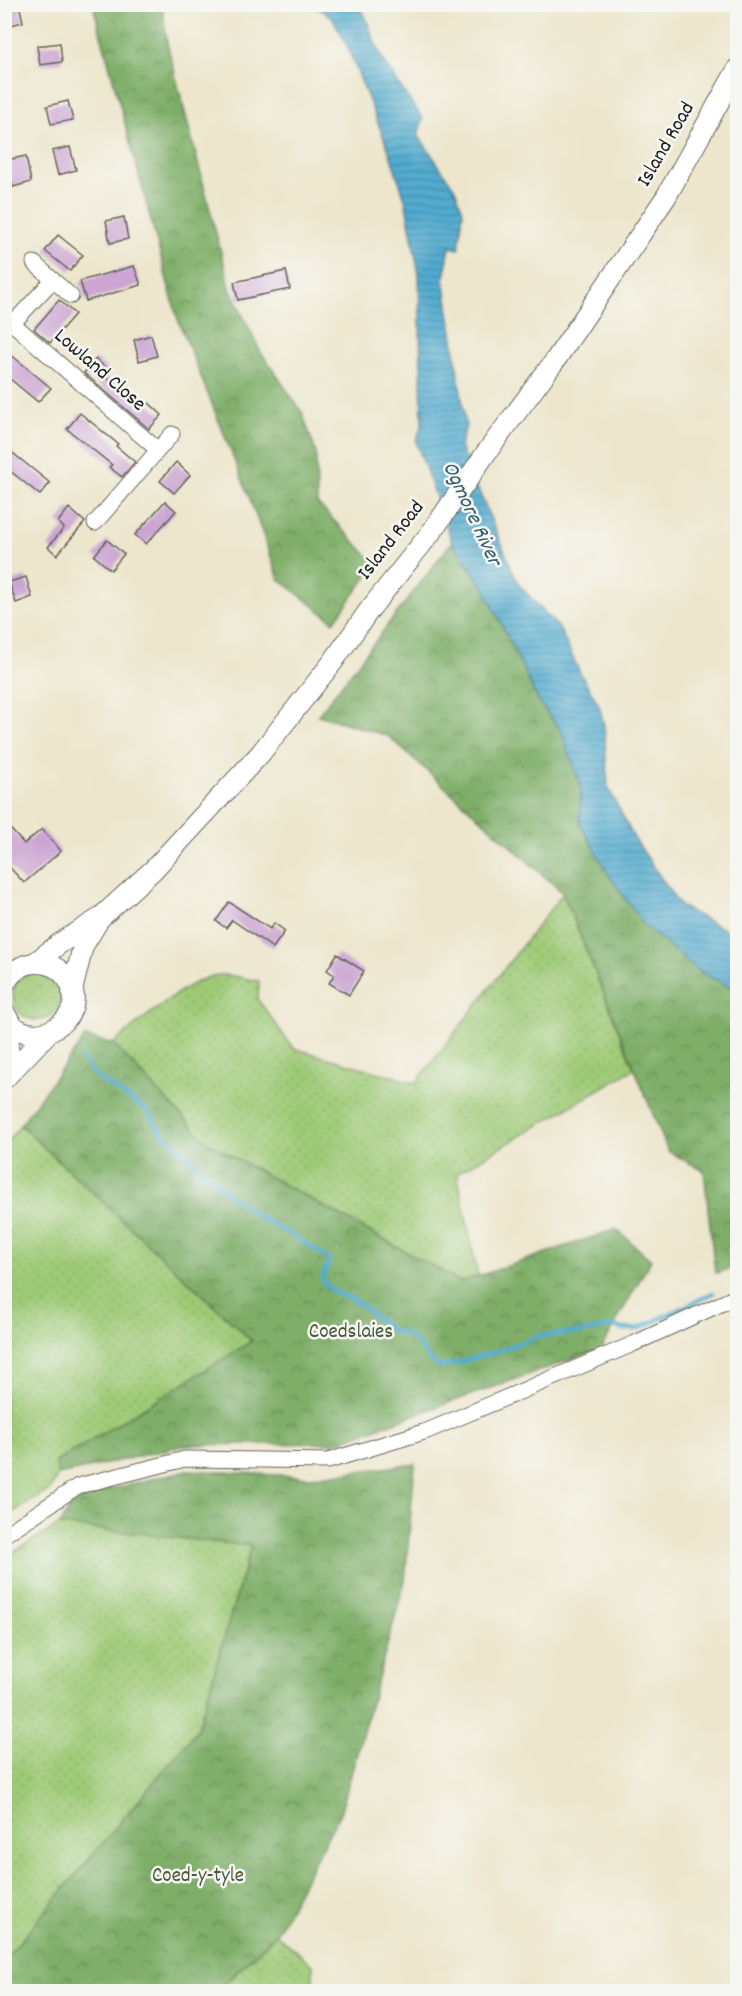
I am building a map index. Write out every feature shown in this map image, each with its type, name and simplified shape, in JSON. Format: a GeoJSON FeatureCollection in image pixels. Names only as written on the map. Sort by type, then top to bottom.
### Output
{"type":"FeatureCollection","features":[{"type":"Feature","properties":{"kind":"main road","name":"Island Road"},"geometry":{"type":"LineString","coordinates":[[4,985],[20,965],[100,918],[153,870],[260,754],[433,530],[486,453],[554,362],[666,196],[738,68]]}},
{"type":"Feature","properties":{"kind":"main road","name":"Island Road"},"geometry":{"type":"LineString","coordinates":[[5,1078],[49,1032],[65,1021],[73,1001],[72,991],[83,946],[100,918]]}},
{"type":"Feature","properties":{"kind":"main road"},"geometry":{"type":"LineString","coordinates":[[20,965],[55,967],[69,981],[72,991]]}},
{"type":"Feature","properties":{"kind":"main road"},"geometry":{"type":"LineString","coordinates":[[7,1016],[27,1032],[37,1034],[49,1032]]}},
{"type":"Feature","properties":{"kind":"main road"},"geometry":{"type":"LineString","coordinates":[[5,1078],[7,1016]]}},
{"type":"Feature","properties":{"kind":"street","name":"Lowland Close"},"geometry":{"type":"LineString","coordinates":[[34,263],[71,296]]}},
{"type":"Feature","properties":{"kind":"street","name":"Lowland Close"},"geometry":{"type":"LineString","coordinates":[[53,280],[9,320],[158,450]]}},
{"type":"Feature","properties":{"kind":"street"},"geometry":{"type":"LineString","coordinates":[[95,523],[172,434]]}},
{"type":"Feature","properties":{"kind":"street"},"geometry":{"type":"LineString","coordinates":[[4,1535],[78,1486],[185,1459],[328,1461],[427,1431],[633,1344],[738,1296]]}},
{"type":"Feature","properties":{"kind":"green space"},"geometry":{"type":"Polygon","coordinates":[[[93,5],[162,5],[167,43],[231,291],[260,351],[302,412],[316,453],[317,503],[376,564],[334,622],[279,579],[248,494],[177,317],[93,5]]]}},
{"type":"Feature","properties":{"kind":"green space"},"geometry":{"type":"Polygon","coordinates":[[[452,542],[483,585],[539,702],[561,731],[581,787],[580,823],[646,926],[700,972],[737,990],[737,1267],[715,1273],[704,1171],[668,1151],[563,893],[388,736],[318,715],[452,542]]]}},
{"type":"Feature","properties":{"kind":"green space"},"geometry":{"type":"Polygon","coordinates":[[[563,893],[634,1069],[457,1173],[478,1276],[461,1282],[208,1143],[113,1044],[150,1013],[195,983],[209,977],[231,976],[259,981],[258,1000],[293,1048],[416,1083],[563,893]]]}},
{"type":"Feature","properties":{"kind":"green space"},"geometry":{"type":"Polygon","coordinates":[[[32,972],[42,972],[57,982],[61,996],[60,1005],[51,1016],[42,1020],[32,1020],[17,1010],[13,1001],[13,991],[23,976],[32,972]]]}},
{"type":"Feature","properties":{"kind":"green space","name":"Coedslaies"},"geometry":{"type":"Polygon","coordinates":[[[85,1037],[113,1044],[208,1143],[461,1282],[616,1229],[651,1260],[601,1349],[335,1443],[186,1445],[58,1475],[56,1462],[252,1341],[20,1125],[85,1037]]]}},
{"type":"Feature","properties":{"kind":"green space"},"geometry":{"type":"Polygon","coordinates":[[[20,1125],[253,1341],[56,1462],[58,1475],[50,1490],[5,1517],[4,1146],[20,1125]]]}},
{"type":"Feature","properties":{"kind":"green space","name":"Coed-y-tyle"},"geometry":{"type":"Polygon","coordinates":[[[415,1464],[405,1581],[341,1811],[276,1934],[217,1991],[5,1991],[5,1959],[197,1731],[251,1546],[59,1525],[76,1498],[187,1470],[311,1477],[415,1464]]]}},
{"type":"Feature","properties":{"kind":"green space"},"geometry":{"type":"Polygon","coordinates":[[[59,1525],[251,1545],[197,1731],[5,1959],[5,1557],[59,1525]]]}},
{"type":"Feature","properties":{"kind":"green space"},"geometry":{"type":"Polygon","coordinates":[[[276,1934],[313,1965],[313,1991],[217,1992],[276,1934]]]}},
{"type":"Feature","properties":{"kind":"water","name":"Ogmore River"},"geometry":{"type":"Polygon","coordinates":[[[313,5],[358,5],[385,63],[423,119],[418,135],[455,189],[463,211],[459,249],[450,247],[444,278],[466,426],[460,447],[519,585],[559,628],[581,675],[599,705],[604,725],[608,787],[634,838],[680,906],[737,936],[737,990],[700,972],[645,926],[610,877],[580,823],[581,787],[561,731],[539,702],[483,586],[452,542],[416,442],[422,424],[419,275],[405,199],[389,151],[345,41],[332,17],[313,5]]]}},
{"type":"Feature","properties":{"kind":"building"},"geometry":{"type":"Polygon","coordinates":[[[4,4],[19,4],[23,22],[7,26],[4,4]]]}},
{"type":"Feature","properties":{"kind":"building"},"geometry":{"type":"Polygon","coordinates":[[[60,43],[62,62],[40,65],[37,46],[60,43]]]}},
{"type":"Feature","properties":{"kind":"building"},"geometry":{"type":"Polygon","coordinates":[[[68,101],[73,120],[51,124],[47,106],[68,101]]]}},
{"type":"Feature","properties":{"kind":"building"},"geometry":{"type":"Polygon","coordinates":[[[70,147],[76,170],[58,175],[52,151],[70,147]]]}},
{"type":"Feature","properties":{"kind":"building"},"geometry":{"type":"Polygon","coordinates":[[[26,156],[31,182],[13,187],[7,160],[26,156]]]}},
{"type":"Feature","properties":{"kind":"building"},"geometry":{"type":"Polygon","coordinates":[[[124,217],[128,239],[110,243],[106,221],[124,217]]]}},
{"type":"Feature","properties":{"kind":"building"},"geometry":{"type":"Polygon","coordinates":[[[58,235],[83,255],[70,271],[45,251],[58,235]]]}},
{"type":"Feature","properties":{"kind":"building"},"geometry":{"type":"Polygon","coordinates":[[[134,266],[141,285],[86,301],[80,281],[134,266]]]}},
{"type":"Feature","properties":{"kind":"building"},"geometry":{"type":"Polygon","coordinates":[[[286,271],[290,289],[238,300],[234,282],[286,271]]]}},
{"type":"Feature","properties":{"kind":"building"},"geometry":{"type":"Polygon","coordinates":[[[59,300],[75,314],[50,343],[34,329],[59,300]]]}},
{"type":"Feature","properties":{"kind":"building"},"geometry":{"type":"Polygon","coordinates":[[[151,335],[157,356],[139,361],[134,340],[151,335]]]}},
{"type":"Feature","properties":{"kind":"building"},"geometry":{"type":"Polygon","coordinates":[[[4,349],[51,388],[38,402],[4,374],[4,349]]]}},
{"type":"Feature","properties":{"kind":"building"},"geometry":{"type":"Polygon","coordinates":[[[96,359],[110,372],[106,377],[143,408],[149,403],[162,415],[149,429],[84,373],[96,359]]]}},
{"type":"Feature","properties":{"kind":"building"},"geometry":{"type":"Polygon","coordinates":[[[80,413],[118,444],[116,446],[135,462],[122,477],[109,467],[112,465],[67,429],[80,413]]]}},
{"type":"Feature","properties":{"kind":"building"},"geometry":{"type":"Polygon","coordinates":[[[4,446],[50,483],[40,495],[4,466],[4,446]]]}},
{"type":"Feature","properties":{"kind":"building"},"geometry":{"type":"Polygon","coordinates":[[[176,462],[190,475],[174,493],[160,481],[176,462]]]}},
{"type":"Feature","properties":{"kind":"building"},"geometry":{"type":"Polygon","coordinates":[[[165,501],[176,511],[146,544],[135,535],[165,501]]]}},
{"type":"Feature","properties":{"kind":"building"},"geometry":{"type":"Polygon","coordinates":[[[69,508],[85,522],[57,555],[48,547],[64,528],[58,522],[69,508]]]}},
{"type":"Feature","properties":{"kind":"building"},"geometry":{"type":"Polygon","coordinates":[[[107,540],[124,554],[111,570],[94,556],[107,540]]]}},
{"type":"Feature","properties":{"kind":"building"},"geometry":{"type":"Polygon","coordinates":[[[26,577],[32,597],[16,603],[9,582],[26,577]]]}},
{"type":"Feature","properties":{"kind":"building"},"geometry":{"type":"Polygon","coordinates":[[[4,822],[24,844],[42,829],[61,851],[24,883],[4,861],[4,822]]]}},
{"type":"Feature","properties":{"kind":"building"},"geometry":{"type":"Polygon","coordinates":[[[229,902],[270,929],[274,923],[285,931],[273,948],[232,920],[226,928],[216,921],[229,902]]]}},
{"type":"Feature","properties":{"kind":"building"},"geometry":{"type":"Polygon","coordinates":[[[337,954],[364,971],[349,995],[329,983],[334,975],[327,970],[337,954]]]}},
{"type":"Feature","properties":{"kind":"waterway"},"geometry":{"type":"LineString","coordinates":[[81,1058],[94,1075],[146,1110],[162,1133],[231,1196],[258,1216],[328,1259],[322,1278],[328,1287],[355,1301],[392,1330],[409,1336],[431,1361],[443,1367],[539,1336],[615,1326],[622,1329],[638,1329],[713,1293]]}}]}
